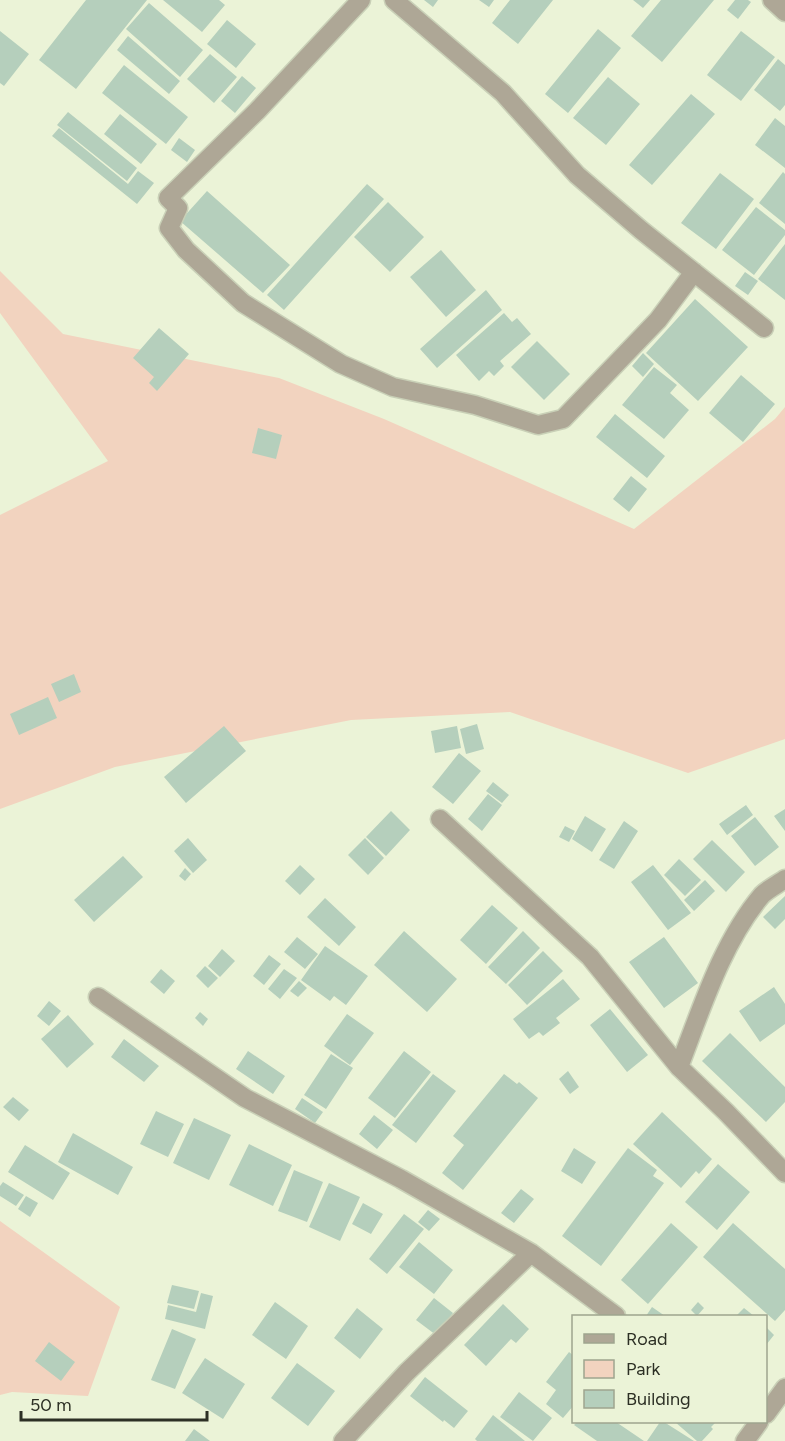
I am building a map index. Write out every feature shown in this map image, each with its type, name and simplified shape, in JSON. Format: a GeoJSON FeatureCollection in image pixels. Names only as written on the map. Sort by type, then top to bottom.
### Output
{"type":"FeatureCollection","features":[{"type":"Feature","properties":{"kind":"street"},"geometry":{"type":"LineString","coordinates":[[361,0],[257,111],[168,198],[178,208],[169,228],[186,250],[243,303],[341,364],[393,387],[475,405],[538,425],[563,419],[658,320],[694,272]]}},
{"type":"Feature","properties":{"kind":"street"},"geometry":{"type":"LineString","coordinates":[[394,0],[503,93],[577,175],[641,230],[764,328]]}},
{"type":"Feature","properties":{"kind":"street"},"geometry":{"type":"LineString","coordinates":[[772,0],[785,12]]}},
{"type":"Feature","properties":{"kind":"street"},"geometry":{"type":"LineString","coordinates":[[440,819],[590,957],[679,1067],[785,1173]]}},
{"type":"Feature","properties":{"kind":"street"},"geometry":{"type":"LineString","coordinates":[[679,1067],[705,1000],[736,933],[764,893],[785,879]]}},
{"type":"Feature","properties":{"kind":"street"},"geometry":{"type":"LineString","coordinates":[[98,997],[245,1098],[401,1179],[531,1253],[613,1315]]}},
{"type":"Feature","properties":{"kind":"street"},"geometry":{"type":"LineString","coordinates":[[343,1441],[407,1372],[531,1253]]}},
{"type":"Feature","properties":{"kind":"street"},"geometry":{"type":"LineString","coordinates":[[767,1411],[785,1388]]}},
{"type":"Feature","properties":{"kind":"street"},"geometry":{"type":"LineString","coordinates":[[745,1441],[758,1423]]}},
{"type":"Feature","properties":{"kind":"green space"},"geometry":{"type":"Polygon","coordinates":[[[0,271],[63,334],[279,378],[384,419],[634,529],[775,419],[785,407],[785,739],[688,773],[510,712],[351,720],[115,767],[0,809],[0,515],[108,461],[0,313],[0,271]]]}},
{"type":"Feature","properties":{"kind":"green space"},"geometry":{"type":"Polygon","coordinates":[[[0,1221],[120,1307],[88,1396],[12,1392],[0,1395],[0,1221]]]}},
{"type":"Feature","properties":{"kind":"building"},"geometry":{"type":"Polygon","coordinates":[[[86,0],[147,0],[76,89],[39,60],[86,0]]]}},
{"type":"Feature","properties":{"kind":"building"},"geometry":{"type":"Polygon","coordinates":[[[163,0],[219,0],[225,5],[202,32],[163,0]]]}},
{"type":"Feature","properties":{"kind":"building"},"geometry":{"type":"Polygon","coordinates":[[[424,0],[438,0],[433,7],[424,0]]]}},
{"type":"Feature","properties":{"kind":"building"},"geometry":{"type":"Polygon","coordinates":[[[479,0],[494,0],[489,7],[479,0]]]}},
{"type":"Feature","properties":{"kind":"building"},"geometry":{"type":"Polygon","coordinates":[[[510,0],[553,0],[518,44],[492,23],[510,0]]]}},
{"type":"Feature","properties":{"kind":"building"},"geometry":{"type":"Polygon","coordinates":[[[633,0],[650,0],[643,8],[633,0]]]}},
{"type":"Feature","properties":{"kind":"building"},"geometry":{"type":"Polygon","coordinates":[[[661,0],[714,0],[662,62],[631,36],[661,0]]]}},
{"type":"Feature","properties":{"kind":"building"},"geometry":{"type":"Polygon","coordinates":[[[735,0],[751,2],[738,19],[727,10],[735,0]]]}},
{"type":"Feature","properties":{"kind":"building"},"geometry":{"type":"Polygon","coordinates":[[[149,3],[203,50],[180,77],[126,29],[149,3]]]}},
{"type":"Feature","properties":{"kind":"building"},"geometry":{"type":"Polygon","coordinates":[[[227,20],[256,44],[236,68],[207,44],[227,20]]]}},
{"type":"Feature","properties":{"kind":"building"},"geometry":{"type":"Polygon","coordinates":[[[598,29],[621,48],[568,113],[545,94],[598,29]]]}},
{"type":"Feature","properties":{"kind":"building"},"geometry":{"type":"Polygon","coordinates":[[[0,31],[29,54],[4,86],[0,83],[0,31]]]}},
{"type":"Feature","properties":{"kind":"building"},"geometry":{"type":"Polygon","coordinates":[[[741,31],[775,57],[741,101],[707,75],[741,31]]]}},
{"type":"Feature","properties":{"kind":"building"},"geometry":{"type":"Polygon","coordinates":[[[128,36],[180,81],[169,94],[117,50],[128,36]]]}},
{"type":"Feature","properties":{"kind":"building"},"geometry":{"type":"Polygon","coordinates":[[[210,54],[237,77],[214,103],[187,79],[210,54]]]}},
{"type":"Feature","properties":{"kind":"building"},"geometry":{"type":"Polygon","coordinates":[[[778,59],[785,65],[785,105],[780,111],[754,90],[778,59]]]}},
{"type":"Feature","properties":{"kind":"building"},"geometry":{"type":"Polygon","coordinates":[[[124,65],[188,117],[166,144],[102,93],[124,65]]]}},
{"type":"Feature","properties":{"kind":"building"},"geometry":{"type":"Polygon","coordinates":[[[242,76],[256,88],[235,113],[221,101],[242,76]]]}},
{"type":"Feature","properties":{"kind":"building"},"geometry":{"type":"Polygon","coordinates":[[[608,77],[640,104],[606,145],[573,118],[608,77]]]}},
{"type":"Feature","properties":{"kind":"building"},"geometry":{"type":"Polygon","coordinates":[[[691,94],[715,114],[652,185],[629,165],[691,94]]]}},
{"type":"Feature","properties":{"kind":"building"},"geometry":{"type":"Polygon","coordinates":[[[68,112],[137,168],[127,181],[57,125],[68,112]]]}},
{"type":"Feature","properties":{"kind":"building"},"geometry":{"type":"Polygon","coordinates":[[[120,114],[157,144],[141,164],[104,134],[120,114]]]}},
{"type":"Feature","properties":{"kind":"building"},"geometry":{"type":"Polygon","coordinates":[[[775,118],[785,126],[785,168],[755,145],[775,118]]]}},
{"type":"Feature","properties":{"kind":"building"},"geometry":{"type":"Polygon","coordinates":[[[59,128],[128,184],[138,171],[154,183],[137,204],[52,136],[59,128]]]}},
{"type":"Feature","properties":{"kind":"building"},"geometry":{"type":"Polygon","coordinates":[[[179,138],[195,150],[187,162],[171,150],[179,138]]]}},
{"type":"Feature","properties":{"kind":"building"},"geometry":{"type":"Polygon","coordinates":[[[783,172],[785,174],[785,224],[759,203],[783,172]]]}},
{"type":"Feature","properties":{"kind":"building"},"geometry":{"type":"Polygon","coordinates":[[[720,173],[754,199],[716,249],[681,223],[720,173]]]}},
{"type":"Feature","properties":{"kind":"building"},"geometry":{"type":"Polygon","coordinates":[[[367,184],[384,199],[284,310],[267,295],[367,184]]]}},
{"type":"Feature","properties":{"kind":"building"},"geometry":{"type":"Polygon","coordinates":[[[207,191],[290,265],[263,293],[180,221],[207,191]]]}},
{"type":"Feature","properties":{"kind":"building"},"geometry":{"type":"Polygon","coordinates":[[[388,202],[424,237],[390,272],[354,237],[388,202]]]}},
{"type":"Feature","properties":{"kind":"building"},"geometry":{"type":"Polygon","coordinates":[[[756,207],[785,230],[785,235],[754,275],[722,250],[756,207]]]}},
{"type":"Feature","properties":{"kind":"building"},"geometry":{"type":"Polygon","coordinates":[[[785,244],[785,300],[758,279],[785,244]]]}},
{"type":"Feature","properties":{"kind":"building"},"geometry":{"type":"Polygon","coordinates":[[[441,250],[476,290],[446,317],[410,277],[441,250]]]}},
{"type":"Feature","properties":{"kind":"building"},"geometry":{"type":"Polygon","coordinates":[[[745,272],[758,281],[748,295],[735,286],[745,272]]]}},
{"type":"Feature","properties":{"kind":"building"},"geometry":{"type":"Polygon","coordinates":[[[486,290],[502,310],[437,368],[420,349],[486,290]]]}},
{"type":"Feature","properties":{"kind":"building"},"geometry":{"type":"Polygon","coordinates":[[[695,299],[748,347],[698,401],[646,353],[695,299]]]}},
{"type":"Feature","properties":{"kind":"building"},"geometry":{"type":"Polygon","coordinates":[[[504,313],[512,322],[517,318],[531,334],[500,361],[504,366],[494,376],[489,371],[479,381],[456,355],[504,313]]]}},
{"type":"Feature","properties":{"kind":"building"},"geometry":{"type":"Polygon","coordinates":[[[159,328],[189,354],[157,391],[149,383],[154,377],[133,358],[159,328]]]}},
{"type":"Feature","properties":{"kind":"building"},"geometry":{"type":"Polygon","coordinates":[[[537,341],[570,374],[544,400],[511,367],[537,341]]]}},
{"type":"Feature","properties":{"kind":"building"},"geometry":{"type":"Polygon","coordinates":[[[643,353],[654,364],[643,377],[632,366],[643,353]]]}},
{"type":"Feature","properties":{"kind":"building"},"geometry":{"type":"Polygon","coordinates":[[[654,367],[677,385],[670,393],[689,410],[664,439],[622,405],[654,367]]]}},
{"type":"Feature","properties":{"kind":"building"},"geometry":{"type":"Polygon","coordinates":[[[741,375],[775,404],[743,442],[709,413],[741,375]]]}},
{"type":"Feature","properties":{"kind":"building"},"geometry":{"type":"Polygon","coordinates":[[[615,414],[665,456],[647,478],[596,437],[615,414]]]}},
{"type":"Feature","properties":{"kind":"building"},"geometry":{"type":"Polygon","coordinates":[[[258,428],[282,435],[276,459],[252,453],[258,428]]]}},
{"type":"Feature","properties":{"kind":"building"},"geometry":{"type":"Polygon","coordinates":[[[631,476],[647,489],[629,512],[613,499],[631,476]]]}},
{"type":"Feature","properties":{"kind":"building"},"geometry":{"type":"Polygon","coordinates":[[[74,674],[81,692],[59,702],[51,684],[74,674]]]}},
{"type":"Feature","properties":{"kind":"building"},"geometry":{"type":"Polygon","coordinates":[[[48,697],[57,718],[19,735],[10,714],[48,697]]]}},
{"type":"Feature","properties":{"kind":"building"},"geometry":{"type":"Polygon","coordinates":[[[477,724],[484,749],[466,754],[460,729],[477,724]]]}},
{"type":"Feature","properties":{"kind":"building"},"geometry":{"type":"Polygon","coordinates":[[[224,726],[246,751],[186,803],[164,777],[224,726]]]}},
{"type":"Feature","properties":{"kind":"building"},"geometry":{"type":"Polygon","coordinates":[[[457,726],[461,748],[435,753],[431,731],[457,726]]]}},
{"type":"Feature","properties":{"kind":"building"},"geometry":{"type":"Polygon","coordinates":[[[459,753],[481,771],[453,804],[432,787],[459,753]]]}},
{"type":"Feature","properties":{"kind":"building"},"geometry":{"type":"Polygon","coordinates":[[[493,782],[509,795],[502,803],[486,791],[493,782]]]}},
{"type":"Feature","properties":{"kind":"building"},"geometry":{"type":"Polygon","coordinates":[[[488,794],[502,805],[482,831],[468,819],[488,794]]]}},
{"type":"Feature","properties":{"kind":"building"},"geometry":{"type":"Polygon","coordinates":[[[746,805],[753,815],[727,835],[719,824],[746,805]]]}},
{"type":"Feature","properties":{"kind":"building"},"geometry":{"type":"Polygon","coordinates":[[[785,809],[785,831],[774,816],[785,809]]]}},
{"type":"Feature","properties":{"kind":"building"},"geometry":{"type":"Polygon","coordinates":[[[391,811],[410,830],[386,856],[366,837],[391,811]]]}},
{"type":"Feature","properties":{"kind":"building"},"geometry":{"type":"Polygon","coordinates":[[[585,816],[606,829],[592,852],[572,839],[585,816]]]}},
{"type":"Feature","properties":{"kind":"building"},"geometry":{"type":"Polygon","coordinates":[[[755,817],[779,847],[755,866],[731,836],[755,817]]]}},
{"type":"Feature","properties":{"kind":"building"},"geometry":{"type":"Polygon","coordinates":[[[624,821],[638,831],[614,869],[599,860],[624,821]]]}},
{"type":"Feature","properties":{"kind":"building"},"geometry":{"type":"Polygon","coordinates":[[[565,826],[575,831],[569,842],[559,837],[565,826]]]}},
{"type":"Feature","properties":{"kind":"building"},"geometry":{"type":"Polygon","coordinates":[[[188,838],[207,860],[193,873],[174,851],[188,838]]]}},
{"type":"Feature","properties":{"kind":"building"},"geometry":{"type":"Polygon","coordinates":[[[365,838],[384,858],[368,875],[348,855],[365,838]]]}},
{"type":"Feature","properties":{"kind":"building"},"geometry":{"type":"Polygon","coordinates":[[[712,840],[745,872],[726,892],[693,859],[712,840]]]}},
{"type":"Feature","properties":{"kind":"building"},"geometry":{"type":"Polygon","coordinates":[[[123,856],[143,877],[94,922],[74,900],[123,856]]]}},
{"type":"Feature","properties":{"kind":"building"},"geometry":{"type":"Polygon","coordinates":[[[679,859],[701,880],[685,896],[664,875],[679,859]]]}},
{"type":"Feature","properties":{"kind":"building"},"geometry":{"type":"Polygon","coordinates":[[[300,865],[315,879],[300,895],[285,881],[300,865]]]}},
{"type":"Feature","properties":{"kind":"building"},"geometry":{"type":"Polygon","coordinates":[[[653,865],[691,913],[668,930],[631,882],[653,865]]]}},
{"type":"Feature","properties":{"kind":"building"},"geometry":{"type":"Polygon","coordinates":[[[185,868],[191,874],[185,881],[179,876],[185,868]]]}},
{"type":"Feature","properties":{"kind":"building"},"geometry":{"type":"Polygon","coordinates":[[[705,880],[715,891],[694,911],[684,900],[705,880]]]}},
{"type":"Feature","properties":{"kind":"building"},"geometry":{"type":"Polygon","coordinates":[[[785,896],[785,919],[775,929],[763,917],[785,896]]]}},
{"type":"Feature","properties":{"kind":"building"},"geometry":{"type":"Polygon","coordinates":[[[325,898],[356,927],[339,946],[307,917],[325,898]]]}},
{"type":"Feature","properties":{"kind":"building"},"geometry":{"type":"Polygon","coordinates":[[[492,905],[518,928],[486,964],[460,940],[492,905]]]}},
{"type":"Feature","properties":{"kind":"building"},"geometry":{"type":"Polygon","coordinates":[[[404,931],[457,979],[427,1012],[374,965],[404,931]]]}},
{"type":"Feature","properties":{"kind":"building"},"geometry":{"type":"Polygon","coordinates":[[[523,931],[540,948],[506,984],[488,967],[523,931]]]}},
{"type":"Feature","properties":{"kind":"building"},"geometry":{"type":"Polygon","coordinates":[[[297,937],[318,954],[305,969],[284,952],[297,937]]]}},
{"type":"Feature","properties":{"kind":"building"},"geometry":{"type":"Polygon","coordinates":[[[664,937],[698,983],[664,1008],[629,962],[664,937]]]}},
{"type":"Feature","properties":{"kind":"building"},"geometry":{"type":"Polygon","coordinates":[[[325,946],[368,976],[346,1005],[334,996],[330,1001],[301,980],[325,946]]]}},
{"type":"Feature","properties":{"kind":"building"},"geometry":{"type":"Polygon","coordinates":[[[222,949],[235,961],[220,977],[208,966],[222,949]]]}},
{"type":"Feature","properties":{"kind":"building"},"geometry":{"type":"Polygon","coordinates":[[[543,951],[563,971],[527,1005],[508,985],[543,951]]]}},
{"type":"Feature","properties":{"kind":"building"},"geometry":{"type":"Polygon","coordinates":[[[269,955],[281,964],[264,985],[253,976],[269,955]]]}},
{"type":"Feature","properties":{"kind":"building"},"geometry":{"type":"Polygon","coordinates":[[[205,966],[218,978],[208,988],[196,976],[205,966]]]}},
{"type":"Feature","properties":{"kind":"building"},"geometry":{"type":"Polygon","coordinates":[[[161,969],[175,981],[164,994],[150,982],[161,969]]]}},
{"type":"Feature","properties":{"kind":"building"},"geometry":{"type":"Polygon","coordinates":[[[284,969],[297,978],[280,999],[268,989],[284,969]]]}},
{"type":"Feature","properties":{"kind":"building"},"geometry":{"type":"Polygon","coordinates":[[[563,979],[580,999],[556,1018],[560,1023],[543,1036],[539,1032],[529,1039],[513,1019],[563,979]]]}},
{"type":"Feature","properties":{"kind":"building"},"geometry":{"type":"Polygon","coordinates":[[[299,981],[307,988],[298,997],[290,991],[299,981]]]}},
{"type":"Feature","properties":{"kind":"building"},"geometry":{"type":"Polygon","coordinates":[[[774,987],[785,1004],[785,1024],[760,1042],[739,1011],[774,987]]]}},
{"type":"Feature","properties":{"kind":"building"},"geometry":{"type":"Polygon","coordinates":[[[49,1001],[61,1011],[49,1026],[37,1016],[49,1001]]]}},
{"type":"Feature","properties":{"kind":"building"},"geometry":{"type":"Polygon","coordinates":[[[610,1009],[648,1055],[627,1072],[590,1025],[610,1009]]]}},
{"type":"Feature","properties":{"kind":"building"},"geometry":{"type":"Polygon","coordinates":[[[200,1012],[208,1019],[203,1026],[195,1018],[200,1012]]]}},
{"type":"Feature","properties":{"kind":"building"},"geometry":{"type":"Polygon","coordinates":[[[347,1014],[374,1033],[350,1065],[324,1046],[347,1014]]]}},
{"type":"Feature","properties":{"kind":"building"},"geometry":{"type":"Polygon","coordinates":[[[68,1015],[94,1044],[67,1068],[41,1039],[68,1015]]]}},
{"type":"Feature","properties":{"kind":"building"},"geometry":{"type":"Polygon","coordinates":[[[730,1033],[785,1087],[785,1102],[766,1122],[702,1061],[730,1033]]]}},
{"type":"Feature","properties":{"kind":"building"},"geometry":{"type":"Polygon","coordinates":[[[124,1039],[159,1066],[144,1082],[111,1057],[124,1039]]]}},
{"type":"Feature","properties":{"kind":"building"},"geometry":{"type":"Polygon","coordinates":[[[248,1051],[285,1076],[273,1094],[236,1069],[248,1051]]]}},
{"type":"Feature","properties":{"kind":"building"},"geometry":{"type":"Polygon","coordinates":[[[404,1051],[431,1072],[395,1118],[368,1098],[404,1051]]]}},
{"type":"Feature","properties":{"kind":"building"},"geometry":{"type":"Polygon","coordinates":[[[331,1054],[353,1068],[326,1109],[304,1095],[331,1054]]]}},
{"type":"Feature","properties":{"kind":"building"},"geometry":{"type":"Polygon","coordinates":[[[568,1071],[579,1087],[570,1094],[559,1079],[568,1071]]]}},
{"type":"Feature","properties":{"kind":"building"},"geometry":{"type":"Polygon","coordinates":[[[433,1074],[456,1091],[416,1143],[392,1125],[433,1074]]]}},
{"type":"Feature","properties":{"kind":"building"},"geometry":{"type":"Polygon","coordinates":[[[504,1074],[517,1084],[519,1082],[538,1098],[463,1190],[442,1173],[464,1145],[453,1136],[504,1074]]]}},
{"type":"Feature","properties":{"kind":"building"},"geometry":{"type":"Polygon","coordinates":[[[13,1097],[29,1110],[19,1121],[3,1107],[13,1097]]]}},
{"type":"Feature","properties":{"kind":"building"},"geometry":{"type":"Polygon","coordinates":[[[302,1098],[323,1112],[315,1123],[295,1109],[302,1098]]]}},
{"type":"Feature","properties":{"kind":"building"},"geometry":{"type":"Polygon","coordinates":[[[156,1111],[184,1124],[168,1157],[140,1144],[156,1111]]]}},
{"type":"Feature","properties":{"kind":"building"},"geometry":{"type":"Polygon","coordinates":[[[662,1112],[712,1159],[699,1174],[696,1171],[681,1188],[633,1144],[662,1112]]]}},
{"type":"Feature","properties":{"kind":"building"},"geometry":{"type":"Polygon","coordinates":[[[374,1115],[393,1130],[377,1149],[359,1134],[374,1115]]]}},
{"type":"Feature","properties":{"kind":"building"},"geometry":{"type":"Polygon","coordinates":[[[194,1118],[231,1135],[209,1180],[173,1163],[194,1118]]]}},
{"type":"Feature","properties":{"kind":"building"},"geometry":{"type":"Polygon","coordinates":[[[73,1133],[133,1167],[118,1195],[58,1162],[73,1133]]]}},
{"type":"Feature","properties":{"kind":"building"},"geometry":{"type":"Polygon","coordinates":[[[249,1144],[292,1165],[273,1206],[229,1185],[249,1144]]]}},
{"type":"Feature","properties":{"kind":"building"},"geometry":{"type":"Polygon","coordinates":[[[25,1145],[70,1173],[53,1200],[8,1172],[25,1145]]]}},
{"type":"Feature","properties":{"kind":"building"},"geometry":{"type":"Polygon","coordinates":[[[574,1148],[596,1162],[582,1184],[561,1171],[574,1148]]]}},
{"type":"Feature","properties":{"kind":"building"},"geometry":{"type":"Polygon","coordinates":[[[628,1148],[657,1170],[653,1176],[664,1183],[601,1266],[562,1236],[628,1148]]]}},
{"type":"Feature","properties":{"kind":"building"},"geometry":{"type":"Polygon","coordinates":[[[718,1164],[750,1192],[717,1230],[685,1202],[718,1164]]]}},
{"type":"Feature","properties":{"kind":"building"},"geometry":{"type":"Polygon","coordinates":[[[294,1170],[323,1182],[307,1222],[278,1211],[294,1170]]]}},
{"type":"Feature","properties":{"kind":"building"},"geometry":{"type":"Polygon","coordinates":[[[3,1182],[24,1195],[16,1206],[0,1196],[0,1186],[3,1182]]]}},
{"type":"Feature","properties":{"kind":"building"},"geometry":{"type":"Polygon","coordinates":[[[329,1183],[360,1197],[340,1241],[309,1227],[329,1183]]]}},
{"type":"Feature","properties":{"kind":"building"},"geometry":{"type":"Polygon","coordinates":[[[521,1189],[534,1199],[514,1223],[501,1213],[521,1189]]]}},
{"type":"Feature","properties":{"kind":"building"},"geometry":{"type":"Polygon","coordinates":[[[26,1196],[38,1203],[30,1217],[18,1209],[26,1196]]]}},
{"type":"Feature","properties":{"kind":"building"},"geometry":{"type":"Polygon","coordinates":[[[363,1203],[383,1214],[371,1234],[352,1224],[363,1203]]]}},
{"type":"Feature","properties":{"kind":"building"},"geometry":{"type":"Polygon","coordinates":[[[428,1210],[440,1219],[429,1231],[418,1222],[428,1210]]]}},
{"type":"Feature","properties":{"kind":"building"},"geometry":{"type":"Polygon","coordinates":[[[404,1214],[424,1229],[387,1274],[369,1259],[404,1214]]]}},
{"type":"Feature","properties":{"kind":"building"},"geometry":{"type":"Polygon","coordinates":[[[671,1223],[698,1247],[648,1304],[621,1280],[671,1223]]]}},
{"type":"Feature","properties":{"kind":"building"},"geometry":{"type":"Polygon","coordinates":[[[733,1223],[785,1269],[785,1310],[775,1321],[703,1257],[733,1223]]]}},
{"type":"Feature","properties":{"kind":"building"},"geometry":{"type":"Polygon","coordinates":[[[419,1242],[453,1270],[434,1294],[399,1267],[419,1242]]]}},
{"type":"Feature","properties":{"kind":"building"},"geometry":{"type":"Polygon","coordinates":[[[172,1285],[199,1291],[194,1309],[167,1303],[172,1285]]]}},
{"type":"Feature","properties":{"kind":"building"},"geometry":{"type":"Polygon","coordinates":[[[201,1293],[213,1296],[205,1329],[165,1319],[168,1305],[196,1312],[201,1293]]]}},
{"type":"Feature","properties":{"kind":"building"},"geometry":{"type":"Polygon","coordinates":[[[434,1298],[453,1313],[436,1335],[416,1320],[434,1298]]]}},
{"type":"Feature","properties":{"kind":"building"},"geometry":{"type":"Polygon","coordinates":[[[275,1302],[308,1326],[286,1359],[252,1335],[275,1302]]]}},
{"type":"Feature","properties":{"kind":"building"},"geometry":{"type":"Polygon","coordinates":[[[698,1302],[704,1308],[698,1315],[691,1310],[698,1302]]]}},
{"type":"Feature","properties":{"kind":"building"},"geometry":{"type":"Polygon","coordinates":[[[503,1304],[529,1329],[516,1343],[511,1339],[486,1366],[464,1345],[503,1304]]]}},
{"type":"Feature","properties":{"kind":"building"},"geometry":{"type":"Polygon","coordinates":[[[652,1307],[664,1315],[647,1315],[652,1307]]]}},
{"type":"Feature","properties":{"kind":"building"},"geometry":{"type":"Polygon","coordinates":[[[357,1308],[383,1329],[360,1359],[334,1338],[357,1308]]]}},
{"type":"Feature","properties":{"kind":"building"},"geometry":{"type":"Polygon","coordinates":[[[744,1308],[753,1315],[737,1315],[744,1308]]]}},
{"type":"Feature","properties":{"kind":"building"},"geometry":{"type":"Polygon","coordinates":[[[767,1328],[774,1335],[767,1344],[767,1328]]]}},
{"type":"Feature","properties":{"kind":"building"},"geometry":{"type":"Polygon","coordinates":[[[172,1329],[196,1339],[175,1389],[151,1380],[172,1329]]]}},
{"type":"Feature","properties":{"kind":"building"},"geometry":{"type":"Polygon","coordinates":[[[49,1342],[75,1362],[61,1381],[35,1361],[49,1342]]]}},
{"type":"Feature","properties":{"kind":"building"},"geometry":{"type":"Polygon","coordinates":[[[569,1352],[572,1354],[572,1407],[563,1418],[546,1404],[556,1390],[546,1382],[569,1352]]]}},
{"type":"Feature","properties":{"kind":"building"},"geometry":{"type":"Polygon","coordinates":[[[205,1358],[245,1384],[223,1419],[182,1393],[205,1358]]]}},
{"type":"Feature","properties":{"kind":"building"},"geometry":{"type":"Polygon","coordinates":[[[297,1363],[335,1391],[308,1426],[271,1398],[297,1363]]]}},
{"type":"Feature","properties":{"kind":"building"},"geometry":{"type":"Polygon","coordinates":[[[425,1377],[468,1411],[454,1428],[410,1396],[425,1377]]]}},
{"type":"Feature","properties":{"kind":"building"},"geometry":{"type":"Polygon","coordinates":[[[519,1392],[552,1418],[533,1441],[500,1417],[519,1392]]]}},
{"type":"Feature","properties":{"kind":"building"},"geometry":{"type":"Polygon","coordinates":[[[493,1415],[525,1441],[477,1441],[475,1439],[493,1415]]]}},
{"type":"Feature","properties":{"kind":"building"},"geometry":{"type":"Polygon","coordinates":[[[576,1423],[617,1423],[644,1441],[597,1441],[574,1425],[576,1423]]]}},
{"type":"Feature","properties":{"kind":"building"},"geometry":{"type":"Polygon","coordinates":[[[659,1423],[666,1423],[694,1441],[647,1441],[659,1423]]]}},
{"type":"Feature","properties":{"kind":"building"},"geometry":{"type":"Polygon","coordinates":[[[676,1423],[715,1423],[711,1427],[713,1429],[702,1441],[697,1441],[676,1423]]]}},
{"type":"Feature","properties":{"kind":"building"},"geometry":{"type":"Polygon","coordinates":[[[194,1429],[210,1441],[185,1441],[194,1429]]]}}]}
